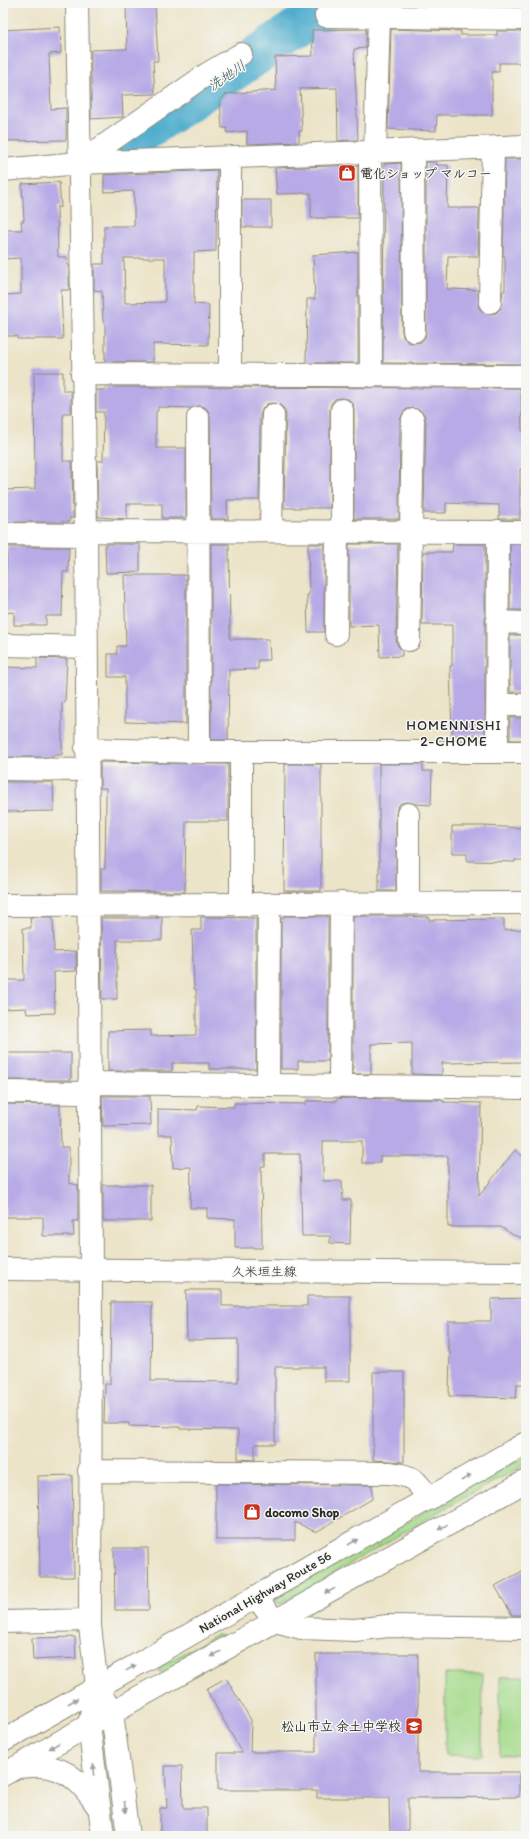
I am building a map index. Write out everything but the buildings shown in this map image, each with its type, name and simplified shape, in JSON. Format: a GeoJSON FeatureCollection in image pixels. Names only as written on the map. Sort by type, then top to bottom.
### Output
{"type":"FeatureCollection","features":[{"type":"Feature","properties":{"kind":"main road"},"geometry":{"type":"LineString","coordinates":[[77,3],[82,374],[86,533],[87,905],[91,1270],[89,1472],[90,1620],[97,1687],[89,1725],[103,1836]]}},
{"type":"Feature","properties":{"kind":"main road"},"geometry":{"type":"LineString","coordinates":[[326,16],[378,17],[474,11],[526,19]]}},
{"type":"Feature","properties":{"kind":"main road"},"geometry":{"type":"LineString","coordinates":[[371,376],[372,152],[378,17]]}},
{"type":"Feature","properties":{"kind":"main road"},"geometry":{"type":"LineString","coordinates":[[79,163],[207,74],[241,54]]}},
{"type":"Feature","properties":{"kind":"main road"},"geometry":{"type":"LineString","coordinates":[[3,170],[79,163],[526,146]]}},
{"type":"Feature","properties":{"kind":"main road"},"geometry":{"type":"LineString","coordinates":[[490,302],[493,148]]}},
{"type":"Feature","properties":{"kind":"main road"},"geometry":{"type":"LineString","coordinates":[[412,331],[413,150]]}},
{"type":"Feature","properties":{"kind":"main road"},"geometry":{"type":"LineString","coordinates":[[230,158],[230,375]]}},
{"type":"Feature","properties":{"kind":"main road"},"geometry":{"type":"LineString","coordinates":[[82,374],[526,376]]}},
{"type":"Feature","properties":{"kind":"main road"},"geometry":{"type":"LineString","coordinates":[[336,634],[340,531],[342,410]]}},
{"type":"Feature","properties":{"kind":"main road"},"geometry":{"type":"LineString","coordinates":[[271,530],[273,415]]}},
{"type":"Feature","properties":{"kind":"main road"},"geometry":{"type":"LineString","coordinates":[[198,418],[199,752]]}},
{"type":"Feature","properties":{"kind":"main road"},"geometry":{"type":"LineString","coordinates":[[409,640],[413,420]]}},
{"type":"Feature","properties":{"kind":"main road"},"geometry":{"type":"LineString","coordinates":[[3,534],[199,530],[526,532]]}},
{"type":"Feature","properties":{"kind":"main road"},"geometry":{"type":"LineString","coordinates":[[497,752],[498,532]]}},
{"type":"Feature","properties":{"kind":"main road"},"geometry":{"type":"LineString","coordinates":[[498,622],[526,623]]}},
{"type":"Feature","properties":{"kind":"main road"},"geometry":{"type":"LineString","coordinates":[[3,645],[86,647]]}},
{"type":"Feature","properties":{"kind":"main road"},"geometry":{"type":"LineString","coordinates":[[498,705],[526,705]]}},
{"type":"Feature","properties":{"kind":"main road"},"geometry":{"type":"LineString","coordinates":[[3,769],[87,760],[199,752],[526,752]]}},
{"type":"Feature","properties":{"kind":"main road"},"geometry":{"type":"LineString","coordinates":[[241,752],[241,904]]}},
{"type":"Feature","properties":{"kind":"main road"},"geometry":{"type":"LineString","coordinates":[[408,814],[408,903]]}},
{"type":"Feature","properties":{"kind":"main road"},"geometry":{"type":"LineString","coordinates":[[340,1086],[341,903]]}},
{"type":"Feature","properties":{"kind":"main road"},"geometry":{"type":"LineString","coordinates":[[3,905],[526,903]]}},
{"type":"Feature","properties":{"kind":"main road"},"geometry":{"type":"LineString","coordinates":[[268,1085],[269,904]]}},
{"type":"Feature","properties":{"kind":"main road"},"geometry":{"type":"LineString","coordinates":[[3,1092],[89,1088],[268,1085],[526,1088]]}},
{"type":"Feature","properties":{"kind":"main road","name":"久米垣生線"},"geometry":{"type":"LineString","coordinates":[[3,1269],[526,1273]]}},
{"type":"Feature","properties":{"kind":"main road","name":"National Highway Route 56"},"geometry":{"type":"LineString","coordinates":[[3,1741],[526,1443]]}},
{"type":"Feature","properties":{"kind":"main road"},"geometry":{"type":"LineString","coordinates":[[89,1472],[390,1473],[405,1475],[418,1482],[429,1499]]}},
{"type":"Feature","properties":{"kind":"main road"},"geometry":{"type":"LineString","coordinates":[[10,1771],[89,1725],[526,1481]]}},
{"type":"Feature","properties":{"kind":"main road"},"geometry":{"type":"LineString","coordinates":[[256,1598],[275,1622],[300,1628],[355,1630],[388,1626],[526,1628]]}},
{"type":"Feature","properties":{"kind":"main road"},"geometry":{"type":"LineString","coordinates":[[3,1622],[90,1620]]}},
{"type":"Feature","properties":{"kind":"main road"},"geometry":{"type":"LineString","coordinates":[[97,1687],[112,1713],[128,1836]]}},
{"type":"Feature","properties":{"kind":"main road"},"geometry":{"type":"LineString","coordinates":[[10,1771],[42,1766],[67,1773],[85,1788],[100,1810]]}},
{"type":"Feature","properties":{"kind":"green space"},"geometry":{"type":"Polygon","coordinates":[[[526,1456],[526,1464],[435,1514],[281,1604],[277,1603],[276,1599],[279,1596],[433,1507],[526,1456]]]}},
{"type":"Feature","properties":{"kind":"green space"},"geometry":{"type":"Polygon","coordinates":[[[217,1634],[222,1635],[222,1638],[162,1673],[160,1672],[160,1667],[217,1634]]]}},
{"type":"Feature","properties":{"kind":"green space"},"geometry":{"type":"Polygon","coordinates":[[[445,1674],[483,1674],[482,1756],[445,1755],[445,1674]]]}},
{"type":"Feature","properties":{"kind":"green space"},"geometry":{"type":"Polygon","coordinates":[[[500,1677],[526,1677],[526,1755],[500,1755],[500,1677]]]}},
{"type":"Feature","properties":{"kind":"waterway","name":"洗地川"},"geometry":{"type":"LineString","coordinates":[[120,148],[334,3]]}},
{"type":"Feature","properties":{"kind":"place","name":"電化ショップ マルコー"},"geometry":{"type":"Point","coordinates":[347,173]}},
{"type":"Feature","properties":{"kind":"place","name":"docomo Shop"},"geometry":{"type":"Point","coordinates":[252,1512]}},
{"type":"Feature","properties":{"kind":"place","name":"松山市立 余土中学校"},"geometry":{"type":"Point","coordinates":[414,1726]}},
{"type":"Feature","properties":{"kind":"district","name":"HOMENNISHI 2-CHOME"},"geometry":{"type":"Point","coordinates":[454,734]}}]}
